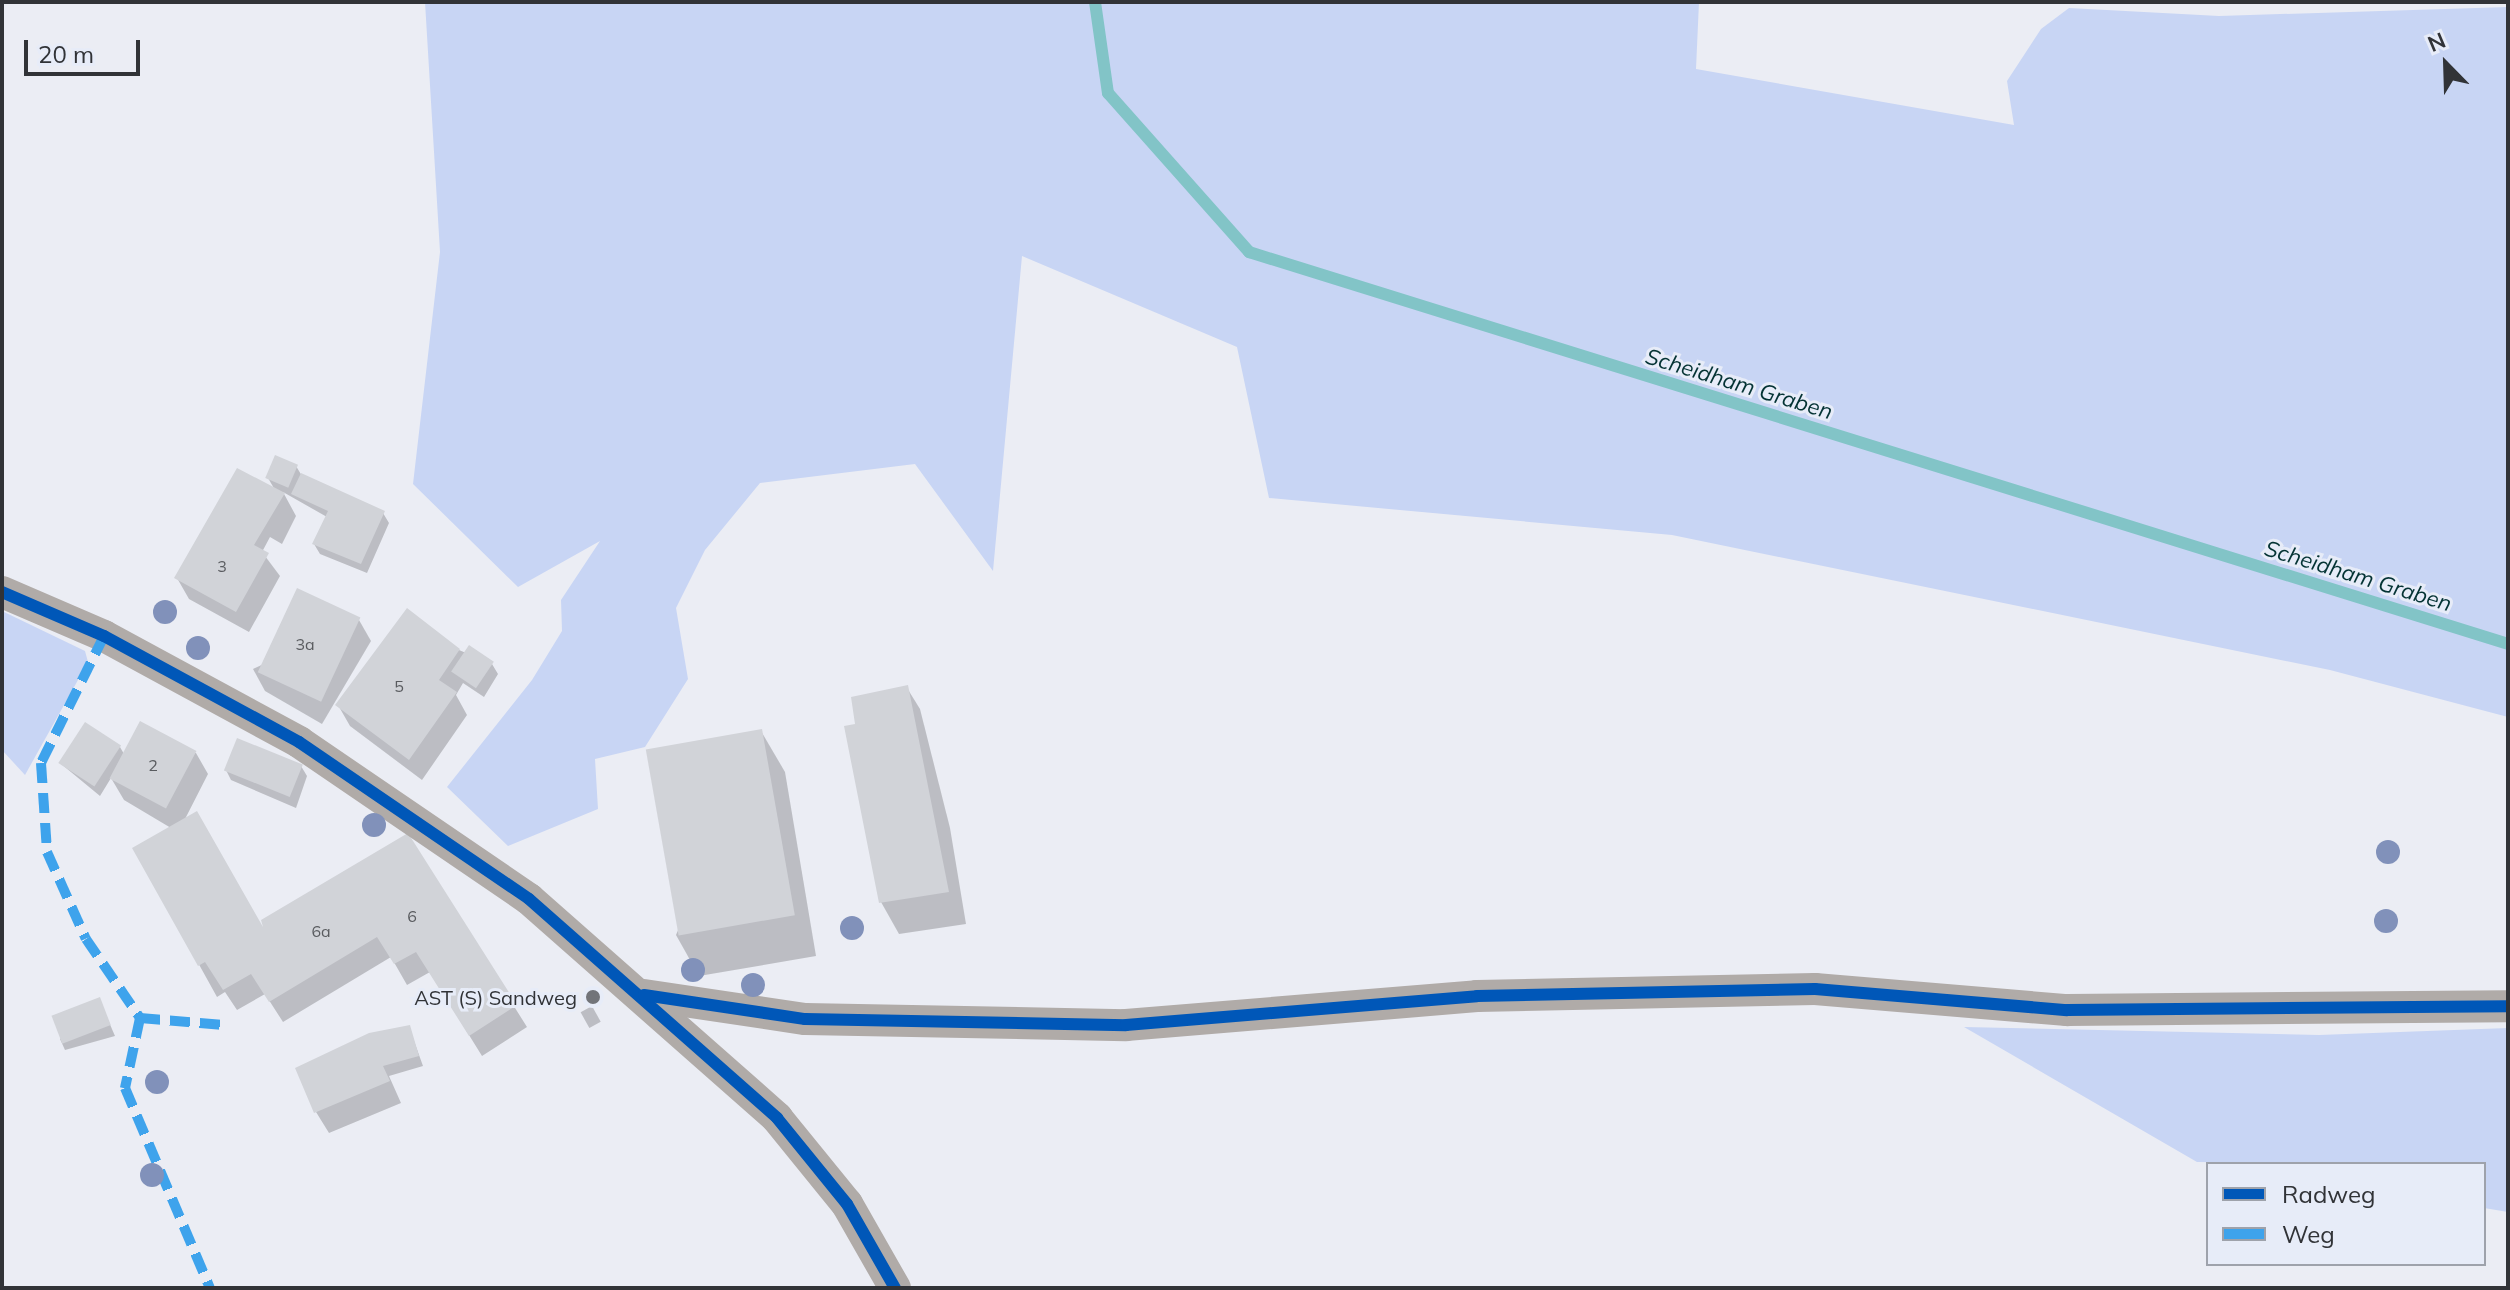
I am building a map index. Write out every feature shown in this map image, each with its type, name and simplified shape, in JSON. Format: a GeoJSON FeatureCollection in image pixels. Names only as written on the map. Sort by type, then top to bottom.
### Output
{"type":"FeatureCollection","features":[{"type":"Feature","properties":{"kind":"street"},"geometry":{"type":"LineString","coordinates":[[2,592],[104,636],[299,742],[529,899],[644,995],[777,1118],[847,1204],[895,1288]]}},
{"type":"Feature","properties":{"kind":"street"},"geometry":{"type":"LineString","coordinates":[[644,995],[805,1019],[1126,1025],[1477,996],[1815,989],[2067,1010],[2508,1006]]}},
{"type":"Feature","properties":{"kind":"shaded area"},"geometry":{"type":"Polygon","coordinates":[[[425,2],[1699,2],[1696,69],[2014,125],[2007,81],[2041,29],[2069,8],[2219,16],[2508,7],[2508,717],[2330,670],[1672,535],[1269,498],[1237,347],[1022,256],[993,571],[915,464],[760,483],[705,550],[676,608],[688,679],[645,747],[595,759],[598,809],[508,846],[447,787],[532,680],[562,631],[561,600],[600,541],[518,587],[413,484],[440,252],[425,2]]]}},
{"type":"Feature","properties":{"kind":"shaded area"},"geometry":{"type":"Polygon","coordinates":[[[2,611],[85,651],[88,662],[25,775],[2,750],[2,611]]]}},
{"type":"Feature","properties":{"kind":"shaded area"},"geometry":{"type":"Polygon","coordinates":[[[1964,1027],[2319,1035],[2508,1028],[2508,1212],[2486,1208],[2486,1162],[2197,1162],[1964,1027]]]}},
{"type":"Feature","properties":{"kind":"building"},"geometry":{"type":"Polygon","coordinates":[[[275,455],[298,465],[288,488],[265,478],[275,455]]]}},
{"type":"Feature","properties":{"kind":"building"},"geometry":{"type":"Polygon","coordinates":[[[237,468],[285,493],[254,545],[269,553],[236,612],[174,578],[237,468]]]}},
{"type":"Feature","properties":{"kind":"building"},"geometry":{"type":"Polygon","coordinates":[[[301,473],[385,511],[361,564],[312,544],[328,511],[291,494],[301,473]]]}},
{"type":"Feature","properties":{"kind":"building"},"geometry":{"type":"Polygon","coordinates":[[[297,588],[360,618],[321,702],[258,672],[297,588]]]}},
{"type":"Feature","properties":{"kind":"building"},"geometry":{"type":"Polygon","coordinates":[[[407,608],[460,649],[439,680],[457,692],[409,760],[335,705],[407,608]]]}},
{"type":"Feature","properties":{"kind":"building"},"geometry":{"type":"Polygon","coordinates":[[[469,645],[494,662],[476,688],[451,672],[469,645]]]}},
{"type":"Feature","properties":{"kind":"building"},"geometry":{"type":"Polygon","coordinates":[[[908,685],[949,892],[879,903],[844,726],[855,724],[851,697],[908,685]]]}},
{"type":"Feature","properties":{"kind":"building"},"geometry":{"type":"Polygon","coordinates":[[[140,721],[197,751],[166,808],[109,778],[140,721]]]}},
{"type":"Feature","properties":{"kind":"building"},"geometry":{"type":"Polygon","coordinates":[[[85,722],[121,745],[94,787],[58,763],[85,722]]]}},
{"type":"Feature","properties":{"kind":"building"},"geometry":{"type":"Polygon","coordinates":[[[762,729],[795,915],[679,936],[646,749],[762,729]]]}},
{"type":"Feature","properties":{"kind":"building"},"geometry":{"type":"Polygon","coordinates":[[[237,738],[303,765],[290,797],[224,770],[237,738]]]}},
{"type":"Feature","properties":{"kind":"building"},"geometry":{"type":"Polygon","coordinates":[[[197,811],[263,927],[261,920],[408,833],[517,1005],[469,1036],[416,952],[394,964],[377,937],[269,1002],[251,974],[223,990],[205,962],[198,966],[132,848],[197,811]]]}},
{"type":"Feature","properties":{"kind":"building"},"geometry":{"type":"Polygon","coordinates":[[[100,997],[111,1025],[62,1044],[51,1016],[100,997]]]}},
{"type":"Feature","properties":{"kind":"building"},"geometry":{"type":"Polygon","coordinates":[[[410,1025],[419,1056],[383,1066],[390,1081],[314,1113],[295,1068],[369,1033],[410,1025]]]}},
{"type":"Feature","properties":{"kind":"waterway","name":"Scheidham Graben"},"geometry":{"type":"LineString","coordinates":[[1095,2],[1108,93],[1249,252],[2508,644]]}},
{"type":"Feature","properties":{"kind":"marked path"},"geometry":{"type":"LineString","coordinates":[[104,636],[41,763],[47,852],[86,939],[140,1018],[125,1088],[210,1288]]}},
{"type":"Feature","properties":{"kind":"marked path"},"geometry":{"type":"LineString","coordinates":[[140,1018],[224,1025]]}},
{"type":"Feature","properties":{"kind":"cycle path"},"geometry":{"type":"LineString","coordinates":[[2,592],[104,636],[299,742],[529,899],[777,1118],[847,1204],[895,1288]]}},
{"type":"Feature","properties":{"kind":"cycle path"},"geometry":{"type":"LineString","coordinates":[[644,995],[805,1019],[1126,1025],[1477,996],[1815,989],[2067,1010],[2508,1006]]}},
{"type":"Feature","properties":{"kind":"place","name":"AST (S) Sandweg"},"geometry":{"type":"Point","coordinates":[593,997]}}]}
